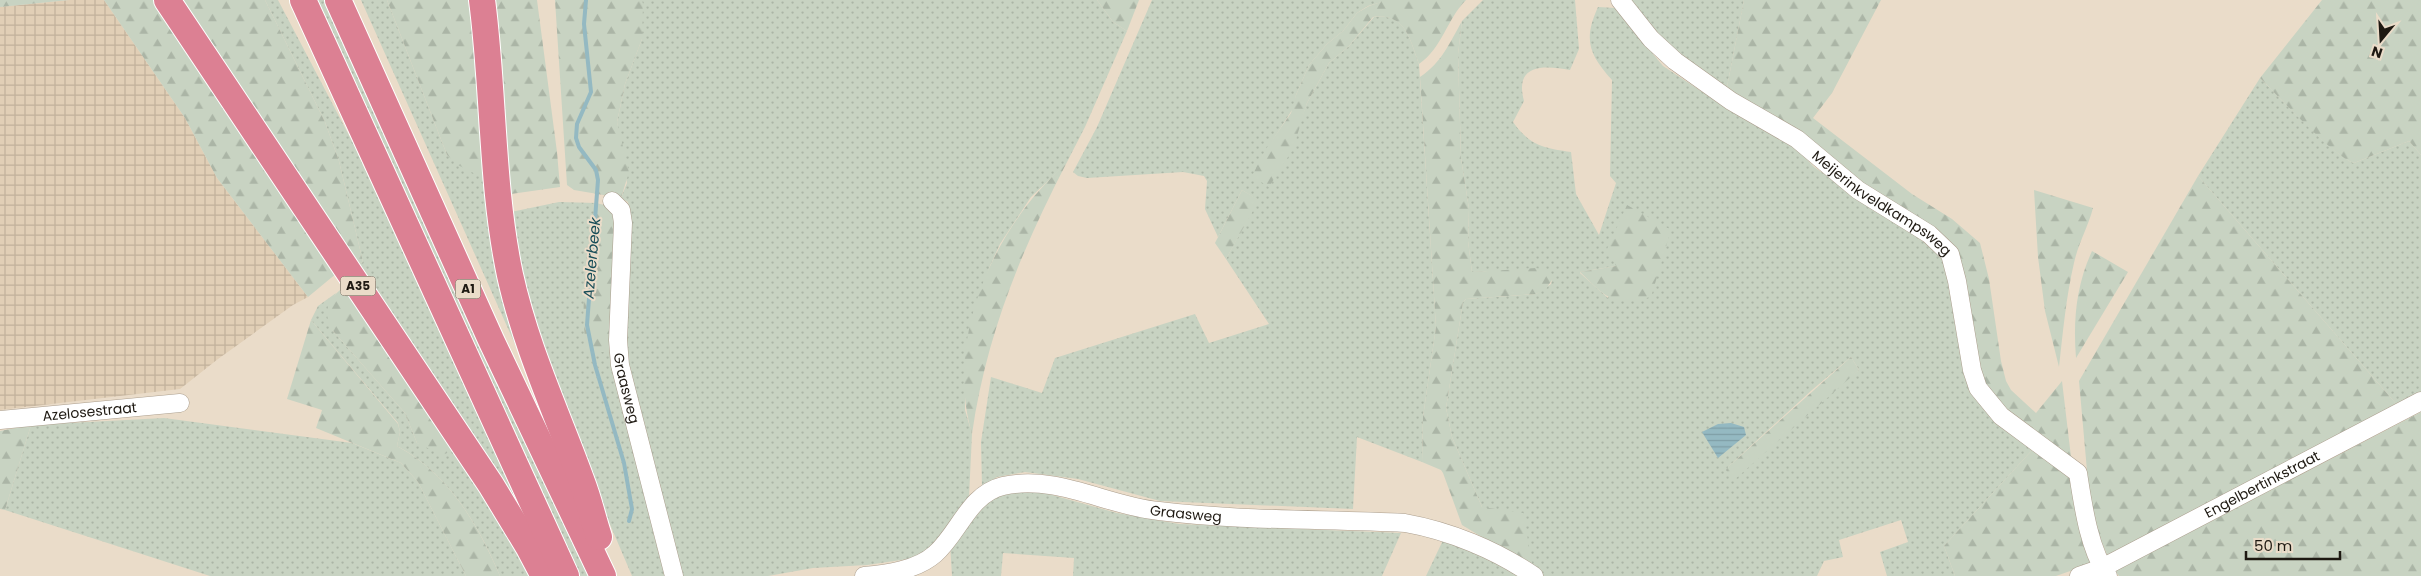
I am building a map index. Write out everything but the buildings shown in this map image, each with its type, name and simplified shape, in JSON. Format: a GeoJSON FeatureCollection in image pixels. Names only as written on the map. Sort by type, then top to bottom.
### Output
{"type":"FeatureCollection","features":[{"type":"Feature","properties":{"kind":"highway","name":"A35"},"geometry":{"type":"LineString","coordinates":[[167,0],[491,485],[544,576]]}},
{"type":"Feature","properties":{"kind":"highway","name":"A1"},"geometry":{"type":"LineString","coordinates":[[303,0],[566,576]]}},
{"type":"Feature","properties":{"kind":"highway","name":"A1"},"geometry":{"type":"LineString","coordinates":[[338,0],[491,340],[603,576]]}},
{"type":"Feature","properties":{"kind":"highway"},"geometry":{"type":"LineString","coordinates":[[482,0],[488,43],[496,170],[510,274],[534,361],[583,483],[610,576]]}},
{"type":"Feature","properties":{"kind":"street","name":"Meijerinkveldkampsweg"},"geometry":{"type":"LineString","coordinates":[[1620,0],[1651,39],[1675,61],[1731,101],[1797,139],[1858,190],[1929,234],[1950,254],[1957,281],[1972,370],[1978,388],[2002,416],[2078,473],[2086,520],[2106,572]]}},
{"type":"Feature","properties":{"kind":"street","name":"Graasweg"},"geometry":{"type":"LineString","coordinates":[[612,201],[621,210],[623,223],[618,340],[620,365],[674,576]]}},
{"type":"Feature","properties":{"kind":"street","name":"Engelbertinkstraat"},"geometry":{"type":"LineString","coordinates":[[2079,576],[2106,572],[2421,401]]}},
{"type":"Feature","properties":{"kind":"street","name":"Azelosestraat"},"geometry":{"type":"LineString","coordinates":[[0,420],[180,403]]}},
{"type":"Feature","properties":{"kind":"street","name":"Graasweg"},"geometry":{"type":"LineString","coordinates":[[864,576],[894,572],[928,560],[945,544],[979,498],[993,489],[1004,486],[1036,484],[1075,490],[1159,512],[1405,523],[1423,526],[1450,533],[1522,568],[1534,576]]}},
{"type":"Feature","properties":{"kind":"shaded area"},"geometry":{"type":"Polygon","coordinates":[[[69,0],[104,0],[185,118],[217,178],[308,297],[293,305],[180,389],[0,410],[0,7],[69,0]]]}},
{"type":"Feature","properties":{"kind":"green space"},"geometry":{"type":"Polygon","coordinates":[[[0,0],[69,0],[0,7],[0,0]]]}},
{"type":"Feature","properties":{"kind":"green space"},"geometry":{"type":"Polygon","coordinates":[[[104,0],[154,0],[337,273],[308,297],[217,178],[185,118],[104,0]]]}},
{"type":"Feature","properties":{"kind":"green space"},"geometry":{"type":"Polygon","coordinates":[[[174,0],[265,0],[325,122],[339,161],[363,262],[353,266],[174,0]]]}},
{"type":"Feature","properties":{"kind":"green space"},"geometry":{"type":"Polygon","coordinates":[[[265,0],[278,0],[353,143],[536,543],[353,266],[363,262],[339,161],[325,122],[265,0]]]}},
{"type":"Feature","properties":{"kind":"green space"},"geometry":{"type":"Polygon","coordinates":[[[313,0],[331,0],[592,576],[577,576],[313,0]]]}},
{"type":"Feature","properties":{"kind":"green space"},"geometry":{"type":"Polygon","coordinates":[[[361,0],[387,0],[447,155],[491,182],[566,458],[361,0]]]}},
{"type":"Feature","properties":{"kind":"green space"},"geometry":{"type":"Polygon","coordinates":[[[387,0],[480,0],[491,182],[458,165],[447,155],[387,0]]]}},
{"type":"Feature","properties":{"kind":"green space"},"geometry":{"type":"Polygon","coordinates":[[[496,0],[537,0],[560,187],[511,194],[508,177],[502,59],[496,0]]]}},
{"type":"Feature","properties":{"kind":"green space"},"geometry":{"type":"Polygon","coordinates":[[[555,0],[642,0],[642,39],[625,84],[617,122],[629,172],[621,198],[574,190],[567,185],[555,0]]]}},
{"type":"Feature","properties":{"kind":"green space"},"geometry":{"type":"Polygon","coordinates":[[[642,0],[1097,0],[1113,22],[1127,31],[1085,127],[1066,164],[1031,197],[1000,244],[990,266],[977,303],[965,361],[965,410],[972,434],[969,497],[936,542],[920,554],[908,559],[867,565],[813,568],[768,576],[679,576],[624,358],[630,216],[628,202],[621,198],[627,183],[617,122],[625,84],[642,39],[642,0]]]}},
{"type":"Feature","properties":{"kind":"green space"},"geometry":{"type":"Polygon","coordinates":[[[1097,0],[1139,0],[1127,31],[1113,22],[1097,0]]]}},
{"type":"Feature","properties":{"kind":"green space"},"geometry":{"type":"Polygon","coordinates":[[[1152,0],[1381,0],[1382,2],[1368,6],[1357,13],[1343,31],[1327,44],[1309,65],[1296,95],[1294,107],[1262,157],[1297,132],[1307,103],[1329,63],[1349,46],[1374,17],[1393,19],[1400,24],[1413,46],[1419,64],[1436,327],[1423,417],[1422,462],[1357,437],[1353,509],[1160,501],[1078,479],[1025,472],[997,477],[982,487],[981,442],[991,377],[1042,393],[1055,358],[1195,314],[1209,343],[1269,324],[1226,259],[1258,200],[1242,190],[1218,237],[1205,209],[1207,181],[1204,176],[1183,172],[1087,178],[1078,176],[1073,172],[1097,127],[1152,0]]]}},
{"type":"Feature","properties":{"kind":"green space"},"geometry":{"type":"Polygon","coordinates":[[[1381,0],[1466,0],[1459,8],[1439,42],[1419,64],[1409,38],[1400,24],[1393,19],[1373,17],[1349,46],[1329,63],[1307,103],[1293,149],[1269,187],[1252,176],[1266,149],[1291,113],[1296,95],[1309,65],[1327,44],[1343,31],[1357,13],[1381,2],[1381,0]]]}},
{"type":"Feature","properties":{"kind":"green space"},"geometry":{"type":"Polygon","coordinates":[[[1483,0],[1575,0],[1579,49],[1570,70],[1541,68],[1527,74],[1523,80],[1522,89],[1524,101],[1513,122],[1531,141],[1545,147],[1571,152],[1576,194],[1599,235],[1616,183],[1610,176],[1612,80],[1598,62],[1591,46],[1590,38],[1593,19],[1598,7],[1615,8],[1663,66],[1716,101],[1793,145],[1814,167],[1943,255],[2034,448],[1944,546],[1955,576],[1887,576],[1880,552],[1908,542],[1901,520],[1839,540],[1843,557],[1824,561],[1817,576],[1544,576],[1533,568],[1482,507],[1452,437],[1446,408],[1463,302],[1466,299],[1536,294],[1551,284],[1552,280],[1501,271],[1472,272],[1468,241],[1469,209],[1461,158],[1458,54],[1462,21],[1483,0]],[[1616,266],[1580,272],[1580,273],[1608,298],[1616,266]],[[1851,357],[1812,390],[1728,467],[1859,370],[1851,357]]]}},
{"type":"Feature","properties":{"kind":"green space"},"geometry":{"type":"Polygon","coordinates":[[[1624,0],[1744,0],[1726,92],[1679,60],[1624,0]]]}},
{"type":"Feature","properties":{"kind":"green space"},"geometry":{"type":"Polygon","coordinates":[[[1744,0],[1881,0],[1832,93],[1813,118],[1912,194],[1952,219],[1980,243],[1989,279],[2001,361],[2006,381],[2011,390],[2036,413],[2062,381],[2071,457],[2024,427],[1980,383],[1951,250],[1726,92],[1744,0]]]}},
{"type":"Feature","properties":{"kind":"green space"},"geometry":{"type":"Polygon","coordinates":[[[2322,0],[2421,0],[2421,155],[2409,141],[2354,163],[2333,150],[2260,78],[2322,0]]]}},
{"type":"Feature","properties":{"kind":"green space"},"geometry":{"type":"Polygon","coordinates":[[[1462,21],[1458,54],[1461,158],[1469,209],[1468,241],[1472,272],[1536,268],[1549,272],[1552,280],[1546,289],[1536,294],[1466,299],[1463,302],[1446,408],[1452,437],[1482,507],[1523,513],[1533,568],[1462,525],[1443,473],[1441,470],[1422,462],[1423,417],[1436,327],[1420,77],[1440,59],[1462,21]]]}},
{"type":"Feature","properties":{"kind":"green space"},"geometry":{"type":"Polygon","coordinates":[[[2260,78],[2334,150],[2354,163],[2409,141],[2421,155],[2421,394],[2398,406],[2198,176],[2260,78]]]}},
{"type":"Feature","properties":{"kind":"green space"},"geometry":{"type":"Polygon","coordinates":[[[1066,164],[1034,229],[1007,295],[986,363],[972,434],[965,398],[965,360],[970,323],[982,287],[997,252],[1017,219],[1040,190],[1066,164]]]}},
{"type":"Feature","properties":{"kind":"green space"},"geometry":{"type":"Polygon","coordinates":[[[2198,176],[2398,406],[2108,557],[2097,531],[2089,493],[2079,381],[2198,176]]]}},
{"type":"Feature","properties":{"kind":"green space"},"geometry":{"type":"Polygon","coordinates":[[[1242,190],[1259,200],[1226,259],[1215,243],[1242,190]]]}},
{"type":"Feature","properties":{"kind":"green space"},"geometry":{"type":"Polygon","coordinates":[[[2034,190],[2093,208],[2078,249],[2071,276],[2059,367],[2045,311],[2038,257],[2034,190]]]}},
{"type":"Feature","properties":{"kind":"green space"},"geometry":{"type":"Polygon","coordinates":[[[559,202],[596,203],[585,271],[585,296],[616,352],[670,576],[632,576],[569,424],[538,331],[526,287],[511,212],[559,202]]]}},
{"type":"Feature","properties":{"kind":"green space"},"geometry":{"type":"Polygon","coordinates":[[[596,203],[621,209],[616,352],[587,352],[586,349],[584,331],[585,276],[596,203]]]}},
{"type":"Feature","properties":{"kind":"green space"},"geometry":{"type":"Polygon","coordinates":[[[1627,205],[1671,230],[1651,297],[1627,301],[1611,298],[1604,294],[1580,272],[1616,266],[1607,249],[1627,205]]]}},
{"type":"Feature","properties":{"kind":"green space"},"geometry":{"type":"Polygon","coordinates":[[[2092,251],[2128,272],[2076,358],[2075,330],[2077,303],[2082,277],[2092,251]]]}},
{"type":"Feature","properties":{"kind":"green space"},"geometry":{"type":"Polygon","coordinates":[[[346,286],[455,450],[442,455],[417,443],[405,413],[333,331],[328,318],[328,306],[334,295],[346,286]]]}},
{"type":"Feature","properties":{"kind":"green space"},"geometry":{"type":"Polygon","coordinates":[[[336,293],[328,308],[333,331],[405,413],[417,443],[455,450],[532,576],[500,576],[471,519],[446,485],[432,470],[397,446],[400,432],[398,423],[311,320],[318,306],[336,293]]]}},
{"type":"Feature","properties":{"kind":"green space"},"geometry":{"type":"Polygon","coordinates":[[[311,320],[398,424],[400,432],[397,446],[415,457],[432,471],[459,502],[482,537],[500,576],[466,576],[418,482],[401,463],[316,428],[322,410],[287,399],[311,320]]]}},
{"type":"Feature","properties":{"kind":"green space"},"geometry":{"type":"Polygon","coordinates":[[[1851,357],[1859,370],[1733,481],[1726,470],[1728,467],[1851,357]]]}},
{"type":"Feature","properties":{"kind":"green space"},"geometry":{"type":"Polygon","coordinates":[[[2421,412],[2421,576],[2119,576],[2115,571],[2421,412]]]}},
{"type":"Feature","properties":{"kind":"green space"},"geometry":{"type":"Polygon","coordinates":[[[164,418],[352,443],[401,463],[418,482],[466,576],[210,576],[5,510],[31,425],[164,418]]]}},
{"type":"Feature","properties":{"kind":"green space"},"geometry":{"type":"Polygon","coordinates":[[[31,425],[5,510],[0,509],[0,431],[31,425]]]}},
{"type":"Feature","properties":{"kind":"green space"},"geometry":{"type":"Polygon","coordinates":[[[2034,448],[2071,476],[2093,563],[2056,576],[1955,576],[1944,546],[2034,448]]]}},
{"type":"Feature","properties":{"kind":"green space"},"geometry":{"type":"Polygon","coordinates":[[[1019,492],[1045,493],[1117,513],[1179,524],[1401,533],[1382,576],[1073,576],[1074,558],[1003,553],[1001,576],[952,576],[950,543],[972,516],[987,503],[1007,494],[1019,492]]]}},
{"type":"Feature","properties":{"kind":"green space"},"geometry":{"type":"Polygon","coordinates":[[[1445,536],[1524,576],[1426,576],[1445,536]]]}},
{"type":"Feature","properties":{"kind":"water"},"geometry":{"type":"Polygon","coordinates":[[[1731,423],[1744,427],[1746,435],[1718,458],[1702,432],[1718,424],[1731,423]]]}},
{"type":"Feature","properties":{"kind":"waterway","name":"Azelerbeek"},"geometry":{"type":"LineString","coordinates":[[586,0],[584,24],[591,92],[577,124],[576,138],[579,147],[596,170],[598,180],[587,325],[595,365],[624,463],[632,509],[629,521]]}}]}
